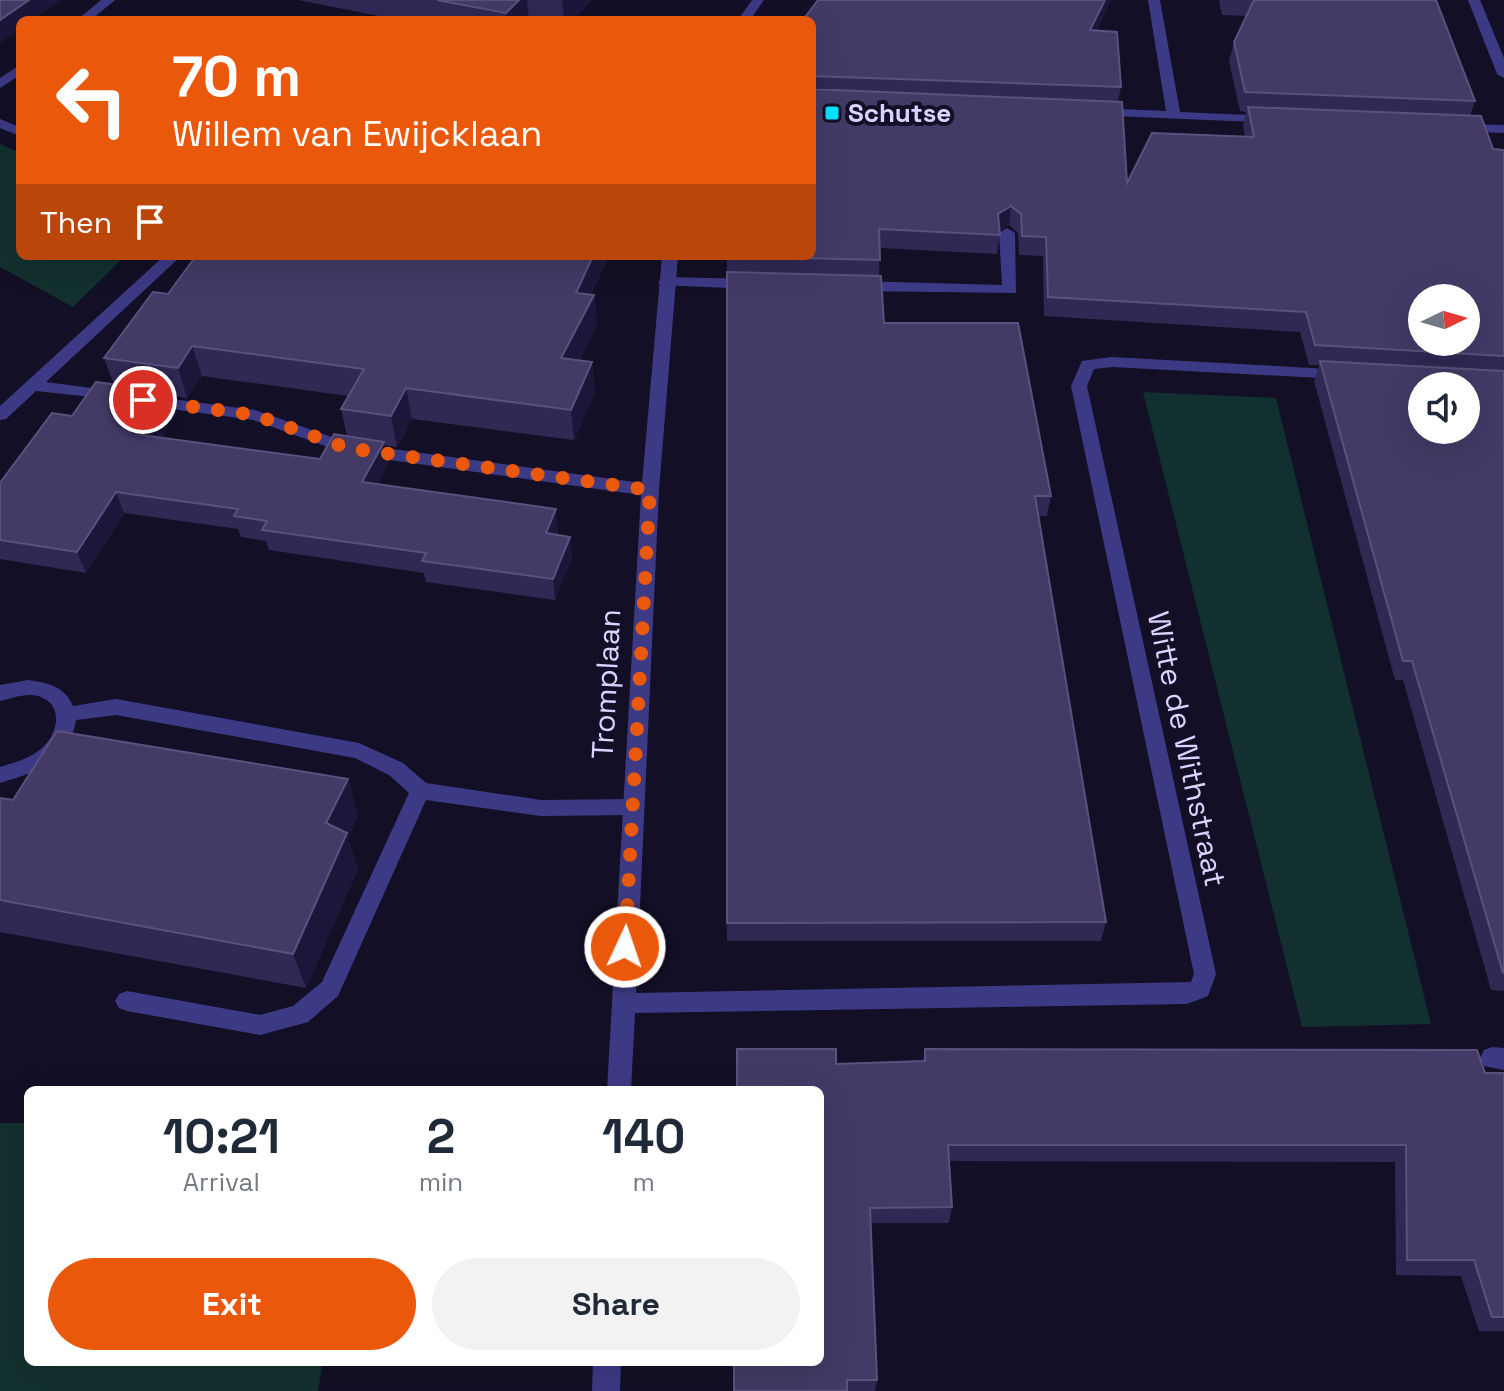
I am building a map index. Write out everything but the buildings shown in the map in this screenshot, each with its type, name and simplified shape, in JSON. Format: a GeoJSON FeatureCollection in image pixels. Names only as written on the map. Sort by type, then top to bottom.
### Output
{"type":"FeatureCollection","features":[{"type":"Feature","properties":{"kind":"street"},"geometry":{"type":"LineString","coordinates":[[88,16],[109,0]]}},
{"type":"Feature","properties":{"kind":"street"},"geometry":{"type":"LineString","coordinates":[[1154,0],[1174,116]]}},
{"type":"Feature","properties":{"kind":"street"},"geometry":{"type":"LineString","coordinates":[[1474,0],[1504,74]]}},
{"type":"Feature","properties":{"kind":"street"},"geometry":{"type":"LineString","coordinates":[[1076,112],[1281,120]]}},
{"type":"Feature","properties":{"kind":"street"},"geometry":{"type":"LineString","coordinates":[[1445,127],[1504,129]]}},
{"type":"Feature","properties":{"kind":"street"},"geometry":{"type":"LineString","coordinates":[[844,285],[1010,290],[1007,233]]}},
{"type":"Feature","properties":{"kind":"street"},"geometry":{"type":"LineString","coordinates":[[0,415],[169,260]]}},
{"type":"Feature","properties":{"kind":"street","name":"Tromplaan"},"geometry":{"type":"LineString","coordinates":[[619,1086],[650,490],[669,260]]}},
{"type":"Feature","properties":{"kind":"street"},"geometry":{"type":"LineString","coordinates":[[666,282],[770,284]]}},
{"type":"Feature","properties":{"kind":"street","name":"Witte de Withstraat"},"geometry":{"type":"LineString","coordinates":[[622,1003],[1187,994],[1200,989],[1205,974],[1079,386],[1088,365],[1112,362],[1364,376]]}},
{"type":"Feature","properties":{"kind":"street"},"geometry":{"type":"LineString","coordinates":[[31,385],[255,415],[347,448],[650,490]]}},
{"type":"Feature","properties":{"kind":"street"},"geometry":{"type":"LineString","coordinates":[[0,693],[25,688],[44,690],[58,697],[68,714],[65,737],[53,751],[38,763],[0,775]]}},
{"type":"Feature","properties":{"kind":"street"},"geometry":{"type":"LineString","coordinates":[[68,714],[116,707],[359,751],[396,769],[420,791],[541,808],[633,807]]}},
{"type":"Feature","properties":{"kind":"street"},"geometry":{"type":"LineString","coordinates":[[127,1001],[260,1025],[300,1015],[330,989],[420,791]]}},
{"type":"Feature","properties":{"kind":"street"},"geometry":{"type":"LineString","coordinates":[[606,1391],[607,1366]]}},
{"type":"Feature","properties":{"kind":"green space"},"geometry":{"type":"Polygon","coordinates":[[[0,144],[16,151],[16,260],[121,260],[73,307],[0,267],[0,144]]]}},
{"type":"Feature","properties":{"kind":"green space"},"geometry":{"type":"Polygon","coordinates":[[[1143,392],[1276,398],[1431,1024],[1302,1027],[1143,392]]]}},
{"type":"Feature","properties":{"kind":"green space"},"geometry":{"type":"Polygon","coordinates":[[[0,1123],[24,1123],[24,1366],[322,1366],[318,1391],[0,1391],[0,1123]]]}},
{"type":"Feature","properties":{"kind":"place","name":"Schutse"},"geometry":{"type":"Point","coordinates":[832,113]}},
{"type":"Feature","properties":{"kind":"route"},"geometry":{"type":"LineString","coordinates":[[143,400],[255,415],[347,448],[650,490],[625,947]]}}]}
